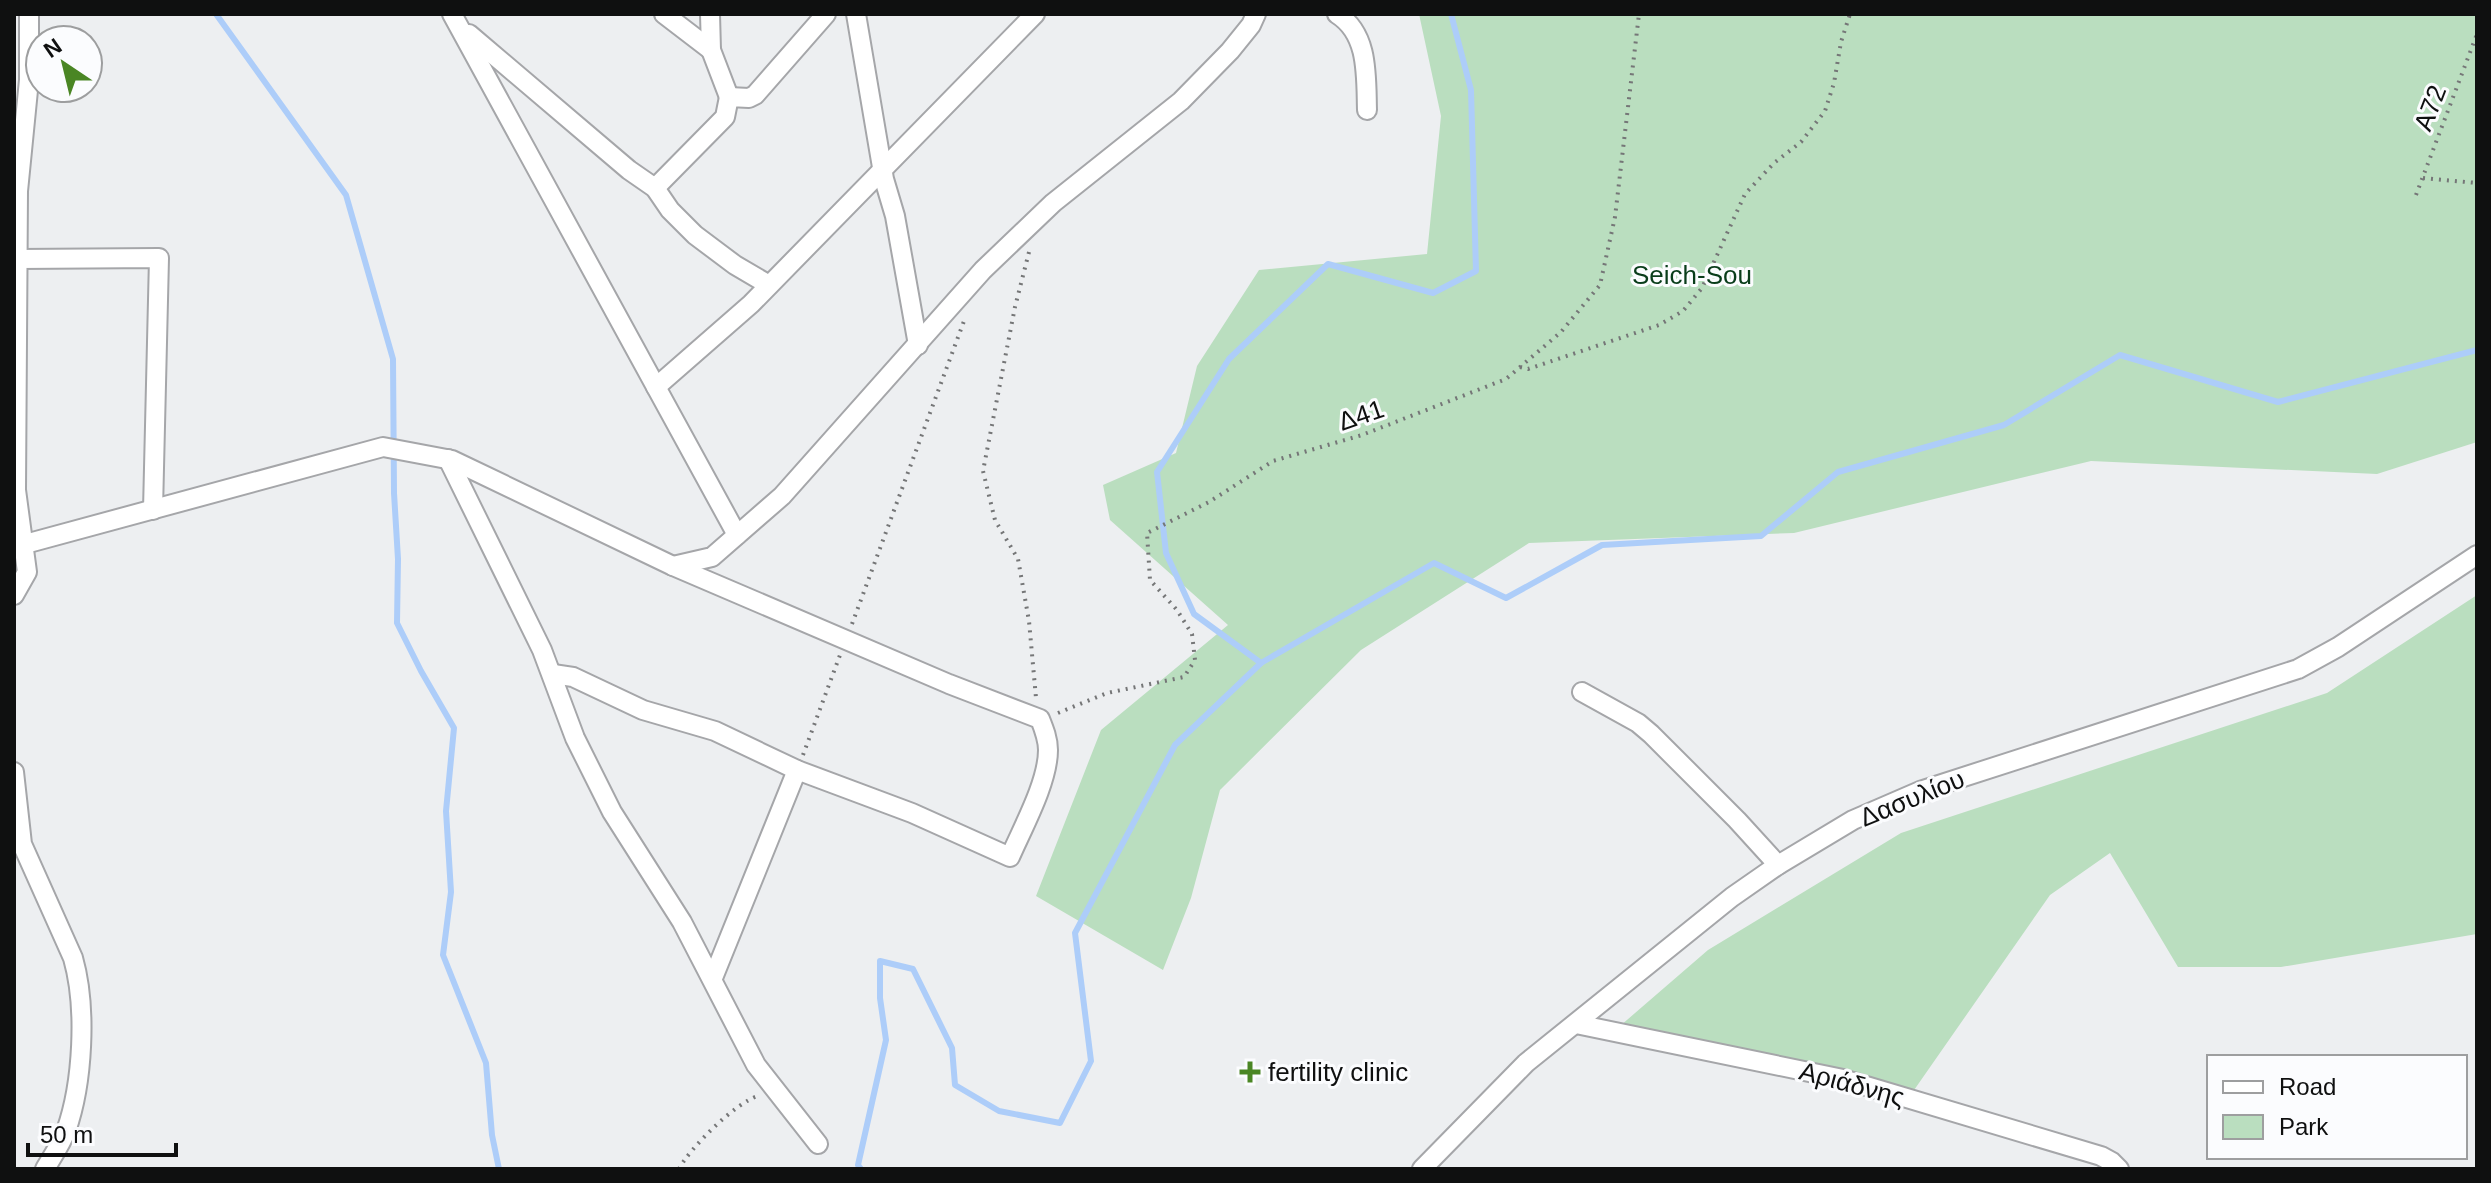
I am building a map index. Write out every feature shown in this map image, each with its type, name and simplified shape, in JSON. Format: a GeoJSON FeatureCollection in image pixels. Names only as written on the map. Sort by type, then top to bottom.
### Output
{"type":"FeatureCollection","features":[{"type":"Feature","properties":{"kind":"street"},"geometry":{"type":"LineString","coordinates":[[14,595],[27,572],[19,546],[16,490],[16,266],[20,111],[29,80],[29,14]]}},
{"type":"Feature","properties":{"kind":"street"},"geometry":{"type":"LineString","coordinates":[[664,14],[711,50]]}},
{"type":"Feature","properties":{"kind":"street"},"geometry":{"type":"LineString","coordinates":[[655,188],[725,117],[729,97],[711,50],[710,14]]}},
{"type":"Feature","properties":{"kind":"street"},"geometry":{"type":"LineString","coordinates":[[729,97],[749,98],[755,95],[826,14]]}},
{"type":"Feature","properties":{"kind":"street"},"geometry":{"type":"LineString","coordinates":[[856,14],[882,167],[900,238],[918,345]]}},
{"type":"Feature","properties":{"kind":"street"},"geometry":{"type":"LineString","coordinates":[[656,387],[769,285],[1035,14]]}},
{"type":"Feature","properties":{"kind":"street"},"geometry":{"type":"LineString","coordinates":[[673,566],[712,557],[782,496],[983,270],[1045,210],[1159,119],[1205,77],[1230,51],[1256,14]]}},
{"type":"Feature","properties":{"kind":"street"},"geometry":{"type":"LineString","coordinates":[[1337,14],[1359,39],[1366,74],[1367,110]]}},
{"type":"Feature","properties":{"kind":"street"},"geometry":{"type":"LineString","coordinates":[[451,17],[629,170],[655,188],[670,210],[695,235],[735,265],[769,285]]}},
{"type":"Feature","properties":{"kind":"street"},"geometry":{"type":"LineString","coordinates":[[451,17],[737,535]]}},
{"type":"Feature","properties":{"kind":"street"},"geometry":{"type":"LineString","coordinates":[[16,266],[159,258],[153,510]]}},
{"type":"Feature","properties":{"kind":"street"},"geometry":{"type":"LineString","coordinates":[[19,546],[383,447],[448,459],[673,566],[1000,705],[1040,719],[1048,739],[1045,769],[1010,857],[912,813],[797,770],[715,731],[643,710],[573,677],[553,674]]}},
{"type":"Feature","properties":{"kind":"street"},"geometry":{"type":"LineString","coordinates":[[448,459],[553,674],[575,738],[612,812],[682,922],[740,1036],[775,1091],[818,1144]]}},
{"type":"Feature","properties":{"kind":"street","name":"Δασυλίου"},"geometry":{"type":"LineString","coordinates":[[1422,1169],[1526,1063],[1732,897],[1853,820],[1920,791],[2298,669],[2338,647],[2477,555]]}},
{"type":"Feature","properties":{"kind":"street"},"geometry":{"type":"LineString","coordinates":[[1582,692],[1638,723],[1651,734],[1778,865]]}},
{"type":"Feature","properties":{"kind":"street"},"geometry":{"type":"LineString","coordinates":[[713,978],[797,770]]}},
{"type":"Feature","properties":{"kind":"street"},"geometry":{"type":"LineString","coordinates":[[14,772],[22,844],[73,958],[81,1004],[79,1068],[66,1131],[45,1169]]}},
{"type":"Feature","properties":{"kind":"street","name":"Αριάδνης"},"geometry":{"type":"LineString","coordinates":[[1576,1024],[1843,1079],[2101,1156],[2119,1169]]}},
{"type":"Feature","properties":{"kind":"path","name":"Δ41"},"geometry":{"type":"LineString","coordinates":[[1040,719],[1107,693],[1184,677],[1195,660],[1192,634],[1177,610],[1150,580],[1147,533],[1209,502],[1273,461],[1362,435],[1506,379],[1561,332],[1600,285],[1615,217],[1639,14]]}},
{"type":"Feature","properties":{"kind":"path"},"geometry":{"type":"LineString","coordinates":[[1520,367],[1528,369],[1659,325],[1683,311],[1702,288],[1745,194],[1774,163],[1801,142],[1825,111],[1850,14]]}},
{"type":"Feature","properties":{"kind":"path","name":"Α72"},"geometry":{"type":"LineString","coordinates":[[2416,195],[2477,34]]}},
{"type":"Feature","properties":{"kind":"path"},"geometry":{"type":"LineString","coordinates":[[2423,178],[2477,183]]}},
{"type":"Feature","properties":{"kind":"path"},"geometry":{"type":"LineString","coordinates":[[1030,247],[983,471],[995,520],[1018,559],[1029,621],[1040,719]]}},
{"type":"Feature","properties":{"kind":"path"},"geometry":{"type":"LineString","coordinates":[[797,770],[966,314]]}},
{"type":"Feature","properties":{"kind":"path"},"geometry":{"type":"LineString","coordinates":[[679,1169],[685,1157],[748,1098],[775,1091]]}},
{"type":"Feature","properties":{"kind":"green space","name":"Seich-Sou"},"geometry":{"type":"Polygon","coordinates":[[[1419,14],[2477,14],[2477,442],[2377,474],[2091,461],[1794,533],[1529,543],[1361,650],[1220,790],[1191,898],[1163,970],[1036,896],[1101,730],[1228,625],[1110,520],[1103,485],[1176,453],[1197,366],[1259,270],[1427,254],[1441,116],[1419,14]]]}},
{"type":"Feature","properties":{"kind":"green space"},"geometry":{"type":"Polygon","coordinates":[[[2477,595],[2477,934],[2281,967],[2178,967],[2110,853],[2050,895],[1912,1093],[1829,1067],[1654,1036],[1620,1026],[1708,950],[1901,833],[2327,693],[2477,595]]]}},
{"type":"Feature","properties":{"kind":"waterway"},"geometry":{"type":"LineString","coordinates":[[216,14],[346,195],[393,359],[397,623],[454,728],[446,811],[451,892],[443,955],[486,1063],[492,1135],[499,1169]]}},
{"type":"Feature","properties":{"kind":"waterway"},"geometry":{"type":"LineString","coordinates":[[861,1169],[858,1165],[886,1040],[880,998],[880,961],[913,969],[952,1048],[955,1085],[999,1111],[1060,1123],[1091,1061],[1075,933],[1175,745],[1261,663],[1194,614],[1166,553],[1157,472],[1229,359],[1328,264],[1433,293],[1476,271],[1471,90],[1451,14]]}},
{"type":"Feature","properties":{"kind":"waterway"},"geometry":{"type":"LineString","coordinates":[[1261,663],[1434,563],[1506,598],[1602,545],[1761,536],[1838,472],[2004,425],[2120,355],[2278,402],[2477,350]]}},
{"type":"Feature","properties":{"kind":"place","name":"fertility clinic"},"geometry":{"type":"Point","coordinates":[1250,1072]}}]}
